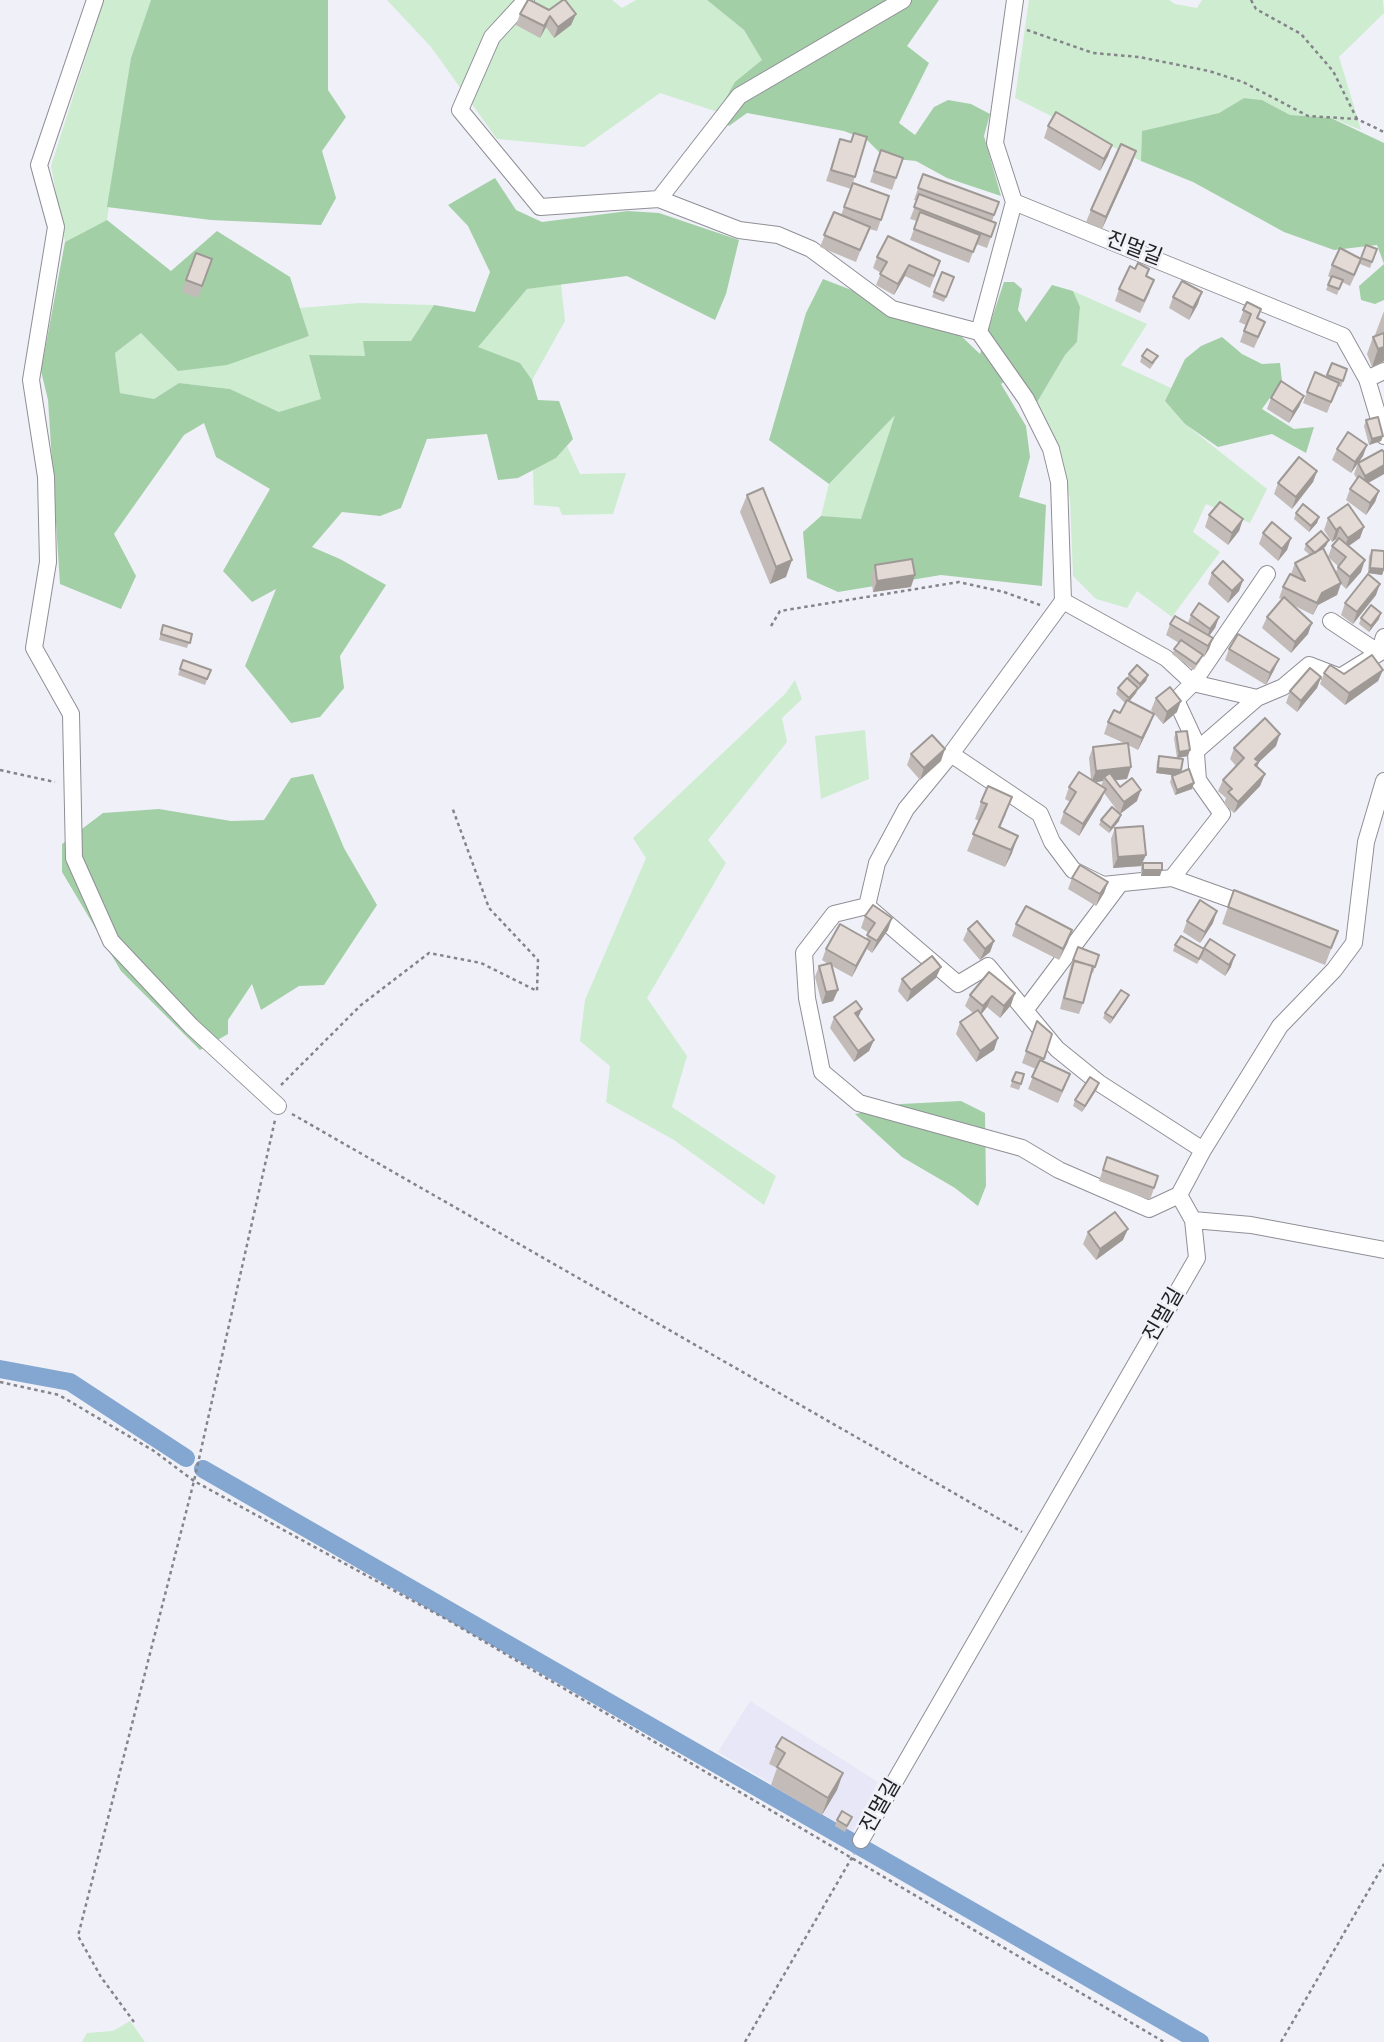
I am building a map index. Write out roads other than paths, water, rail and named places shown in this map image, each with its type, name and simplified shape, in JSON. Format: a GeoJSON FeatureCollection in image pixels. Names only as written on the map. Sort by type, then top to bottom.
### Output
{"type":"FeatureCollection","features":[{"type":"Feature","properties":{"kind":"street"},"geometry":{"type":"LineString","coordinates":[[95,0],[39,165],[56,227],[31,380],[46,477],[48,562],[34,648],[71,714],[74,858],[111,941],[191,1026],[273,1101]]}},
{"type":"Feature","properties":{"kind":"street"},"geometry":{"type":"LineString","coordinates":[[526,0],[492,37],[460,110],[540,207],[659,198],[739,230],[778,235],[811,249],[892,309],[979,332],[1026,399],[1051,449],[1059,482],[1060,606],[951,754],[906,809],[877,863],[867,905]]}},
{"type":"Feature","properties":{"kind":"street"},"geometry":{"type":"LineString","coordinates":[[659,198],[739,96],[902,0]]}},
{"type":"Feature","properties":{"kind":"street"},"geometry":{"type":"LineString","coordinates":[[979,332],[1014,202],[995,143],[1015,0]]}},
{"type":"Feature","properties":{"kind":"street","name":"진멀길"},"geometry":{"type":"LineString","coordinates":[[1014,202],[1343,336],[1367,379],[1384,436]]}},
{"type":"Feature","properties":{"kind":"street"},"geometry":{"type":"LineString","coordinates":[[1367,379],[1384,371]]}},
{"type":"Feature","properties":{"kind":"street"},"geometry":{"type":"LineString","coordinates":[[1172,878],[1222,814],[1198,780],[1195,741],[1176,700],[1193,683],[1267,573]]}},
{"type":"Feature","properties":{"kind":"street"},"geometry":{"type":"LineString","coordinates":[[1060,606],[1166,658],[1193,683],[1257,698]]}},
{"type":"Feature","properties":{"kind":"street"},"geometry":{"type":"LineString","coordinates":[[1196,751],[1257,698],[1283,687],[1309,665],[1340,677],[1382,645],[1331,621]]}},
{"type":"Feature","properties":{"kind":"street"},"geometry":{"type":"LineString","coordinates":[[951,754],[1040,814],[1052,842],[1073,870],[1103,885],[1172,878],[1263,911]]}},
{"type":"Feature","properties":{"kind":"street"},"geometry":{"type":"LineString","coordinates":[[867,905],[834,914],[804,953],[807,998],[822,1072],[859,1103],[1022,1148],[1059,1170],[1149,1209],[1179,1195],[1203,1150],[1280,1026],[1334,970],[1348,941],[1366,842],[1384,781]]}},
{"type":"Feature","properties":{"kind":"street"},"geometry":{"type":"LineString","coordinates":[[1026,1009],[1119,885]]}},
{"type":"Feature","properties":{"kind":"street"},"geometry":{"type":"LineString","coordinates":[[867,905],[958,984],[988,966],[1058,1049],[1099,1083],[1203,1150]]}},
{"type":"Feature","properties":{"kind":"street","name":"진멀길"},"geometry":{"type":"LineString","coordinates":[[861,1840],[1197,1258],[1193,1220],[1179,1195]]}},
{"type":"Feature","properties":{"kind":"street"},"geometry":{"type":"LineString","coordinates":[[1193,1220],[1251,1225],[1384,1251]]}},
{"type":"Feature","properties":{"kind":"waterway"},"geometry":{"type":"LineString","coordinates":[[0,1369],[70,1382],[186,1458]]}},
{"type":"Feature","properties":{"kind":"waterway"},"geometry":{"type":"LineString","coordinates":[[203,1469],[1200,2042]]}}]}
